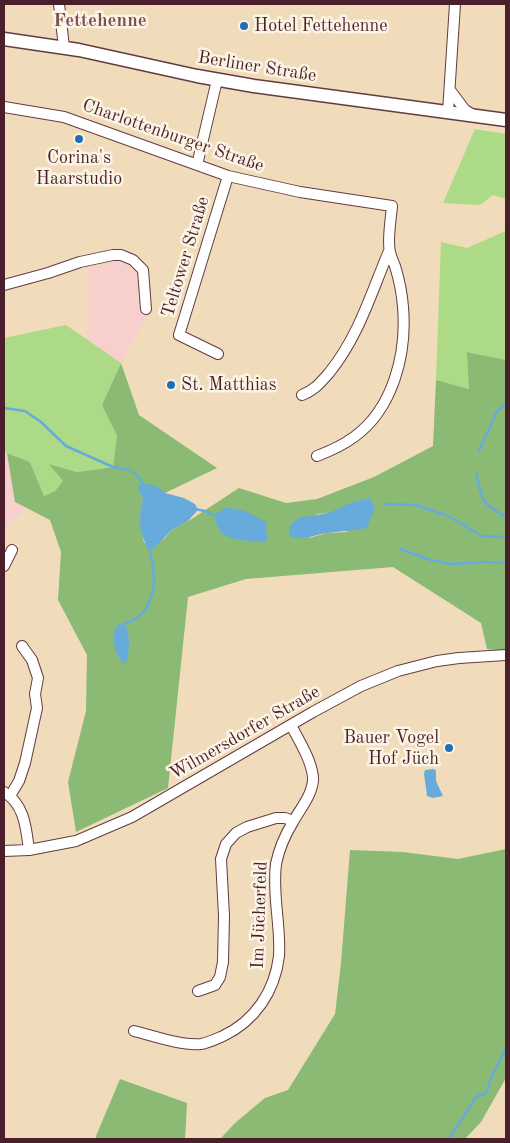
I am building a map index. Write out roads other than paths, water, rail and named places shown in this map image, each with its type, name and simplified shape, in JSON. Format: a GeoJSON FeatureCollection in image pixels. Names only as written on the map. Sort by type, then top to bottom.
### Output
{"type":"FeatureCollection","features":[{"type":"Feature","properties":{"kind":"main road","name":"Berliner Straße"},"geometry":{"type":"LineString","coordinates":[[4,39],[64,47],[217,80],[506,120]]}},
{"type":"Feature","properties":{"kind":"street"},"geometry":{"type":"LineString","coordinates":[[59,4],[64,47]]}},
{"type":"Feature","properties":{"kind":"street"},"geometry":{"type":"LineString","coordinates":[[448,112],[455,4]]}},
{"type":"Feature","properties":{"kind":"street"},"geometry":{"type":"LineString","coordinates":[[197,165],[217,80]]}},
{"type":"Feature","properties":{"kind":"street"},"geometry":{"type":"LineString","coordinates":[[450,90],[465,110],[476,116]]}},
{"type":"Feature","properties":{"kind":"street","name":"Charlottenburger Straße"},"geometry":{"type":"LineString","coordinates":[[4,107],[64,117],[228,176],[300,192],[392,206],[389,250]]}},
{"type":"Feature","properties":{"kind":"street","name":"Teltower Straße"},"geometry":{"type":"LineString","coordinates":[[218,354],[179,335],[228,176]]}},
{"type":"Feature","properties":{"kind":"street"},"geometry":{"type":"LineString","coordinates":[[302,395],[316,388],[336,364],[353,336],[363,319],[389,250]]}},
{"type":"Feature","properties":{"kind":"street"},"geometry":{"type":"LineString","coordinates":[[317,456],[338,448],[356,436],[379,411],[391,390],[403,343],[403,308],[401,289],[389,250]]}},
{"type":"Feature","properties":{"kind":"street"},"geometry":{"type":"LineString","coordinates":[[4,285],[80,262],[121,255],[133,260],[143,270],[146,309]]}},
{"type":"Feature","properties":{"kind":"street"},"geometry":{"type":"LineString","coordinates":[[4,566],[12,550]]}},
{"type":"Feature","properties":{"kind":"street"},"geometry":{"type":"LineString","coordinates":[[22,646],[32,660],[38,678],[35,694],[37,708],[25,763],[19,781],[7,794],[22,811],[29,850]]}},
{"type":"Feature","properties":{"kind":"street","name":"Wilmersdorfer Straße"},"geometry":{"type":"LineString","coordinates":[[4,851],[29,850],[76,841],[132,817],[361,686],[398,671],[437,661],[506,655]]}},
{"type":"Feature","properties":{"kind":"street","name":"Im Jücherfeld"},"geometry":{"type":"LineString","coordinates":[[134,1031],[174,1041],[201,1044],[240,1026],[261,1006],[269,992],[279,954],[276,866],[293,821],[313,782],[311,768],[291,725]]}},
{"type":"Feature","properties":{"kind":"street"},"geometry":{"type":"LineString","coordinates":[[198,991],[215,984],[221,973],[224,935],[221,859],[226,844],[236,833],[247,827],[276,818],[285,818],[293,821]]}},
{"type":"Feature","properties":{"kind":"water"},"geometry":{"type":"Polygon","coordinates":[[[142,483],[156,486],[165,493],[184,498],[195,504],[198,510],[187,522],[173,529],[150,552],[146,546],[140,526],[140,511],[143,497],[137,488],[142,483]]]}},
{"type":"Feature","properties":{"kind":"water"},"geometry":{"type":"Polygon","coordinates":[[[370,498],[375,507],[367,528],[304,538],[290,536],[289,526],[299,518],[329,513],[353,502],[370,498]]]}},
{"type":"Feature","properties":{"kind":"water"},"geometry":{"type":"Polygon","coordinates":[[[226,507],[245,511],[266,522],[267,541],[238,540],[221,532],[217,526],[215,515],[226,507]]]}},
{"type":"Feature","properties":{"kind":"water"},"geometry":{"type":"Polygon","coordinates":[[[124,624],[128,632],[129,644],[125,664],[118,656],[114,641],[117,625],[124,624]]]}},
{"type":"Feature","properties":{"kind":"water"},"geometry":{"type":"Polygon","coordinates":[[[434,769],[436,771],[436,781],[443,796],[433,798],[427,796],[424,774],[425,770],[434,769]]]}},
{"type":"Feature","properties":{"kind":"waterway"},"geometry":{"type":"LineString","coordinates":[[479,451],[497,411],[506,404]]}},
{"type":"Feature","properties":{"kind":"waterway"},"geometry":{"type":"LineString","coordinates":[[4,408],[25,411],[41,422],[66,446],[113,467],[129,470]]}},
{"type":"Feature","properties":{"kind":"waterway"},"geometry":{"type":"LineString","coordinates":[[132,472],[135,473],[144,485]]}},
{"type":"Feature","properties":{"kind":"waterway"},"geometry":{"type":"LineString","coordinates":[[476,473],[484,500],[491,508],[506,517]]}},
{"type":"Feature","properties":{"kind":"waterway"},"geometry":{"type":"LineString","coordinates":[[384,504],[416,505],[446,515],[482,536],[506,537]]}},
{"type":"Feature","properties":{"kind":"waterway"},"geometry":{"type":"LineString","coordinates":[[195,509],[216,516]]}},
{"type":"Feature","properties":{"kind":"waterway"},"geometry":{"type":"LineString","coordinates":[[400,549],[430,560],[453,564],[506,563]]}},
{"type":"Feature","properties":{"kind":"waterway"},"geometry":{"type":"LineString","coordinates":[[124,624],[135,619],[143,612],[152,595],[154,574],[150,552]]}},
{"type":"Feature","properties":{"kind":"waterway"},"geometry":{"type":"LineString","coordinates":[[449,1139],[476,1097],[485,1093],[488,1089],[490,1080],[506,1048]]}},
{"type":"Feature","properties":{"kind":"place","name":"Hotel Fettehenne"},"geometry":{"type":"Point","coordinates":[244,26]}},
{"type":"Feature","properties":{"kind":"place","name":"Corina's Haarstudio"},"geometry":{"type":"Point","coordinates":[79,139]}},
{"type":"Feature","properties":{"kind":"place","name":"St. Matthias"},"geometry":{"type":"Point","coordinates":[171,385]}},
{"type":"Feature","properties":{"kind":"place","name":"Bauer Vogel Hof Jüch"},"geometry":{"type":"Point","coordinates":[449,748]}},
{"type":"Feature","properties":{"kind":"district","name":"Fettehenne"},"geometry":{"type":"Point","coordinates":[100,21]}}]}
